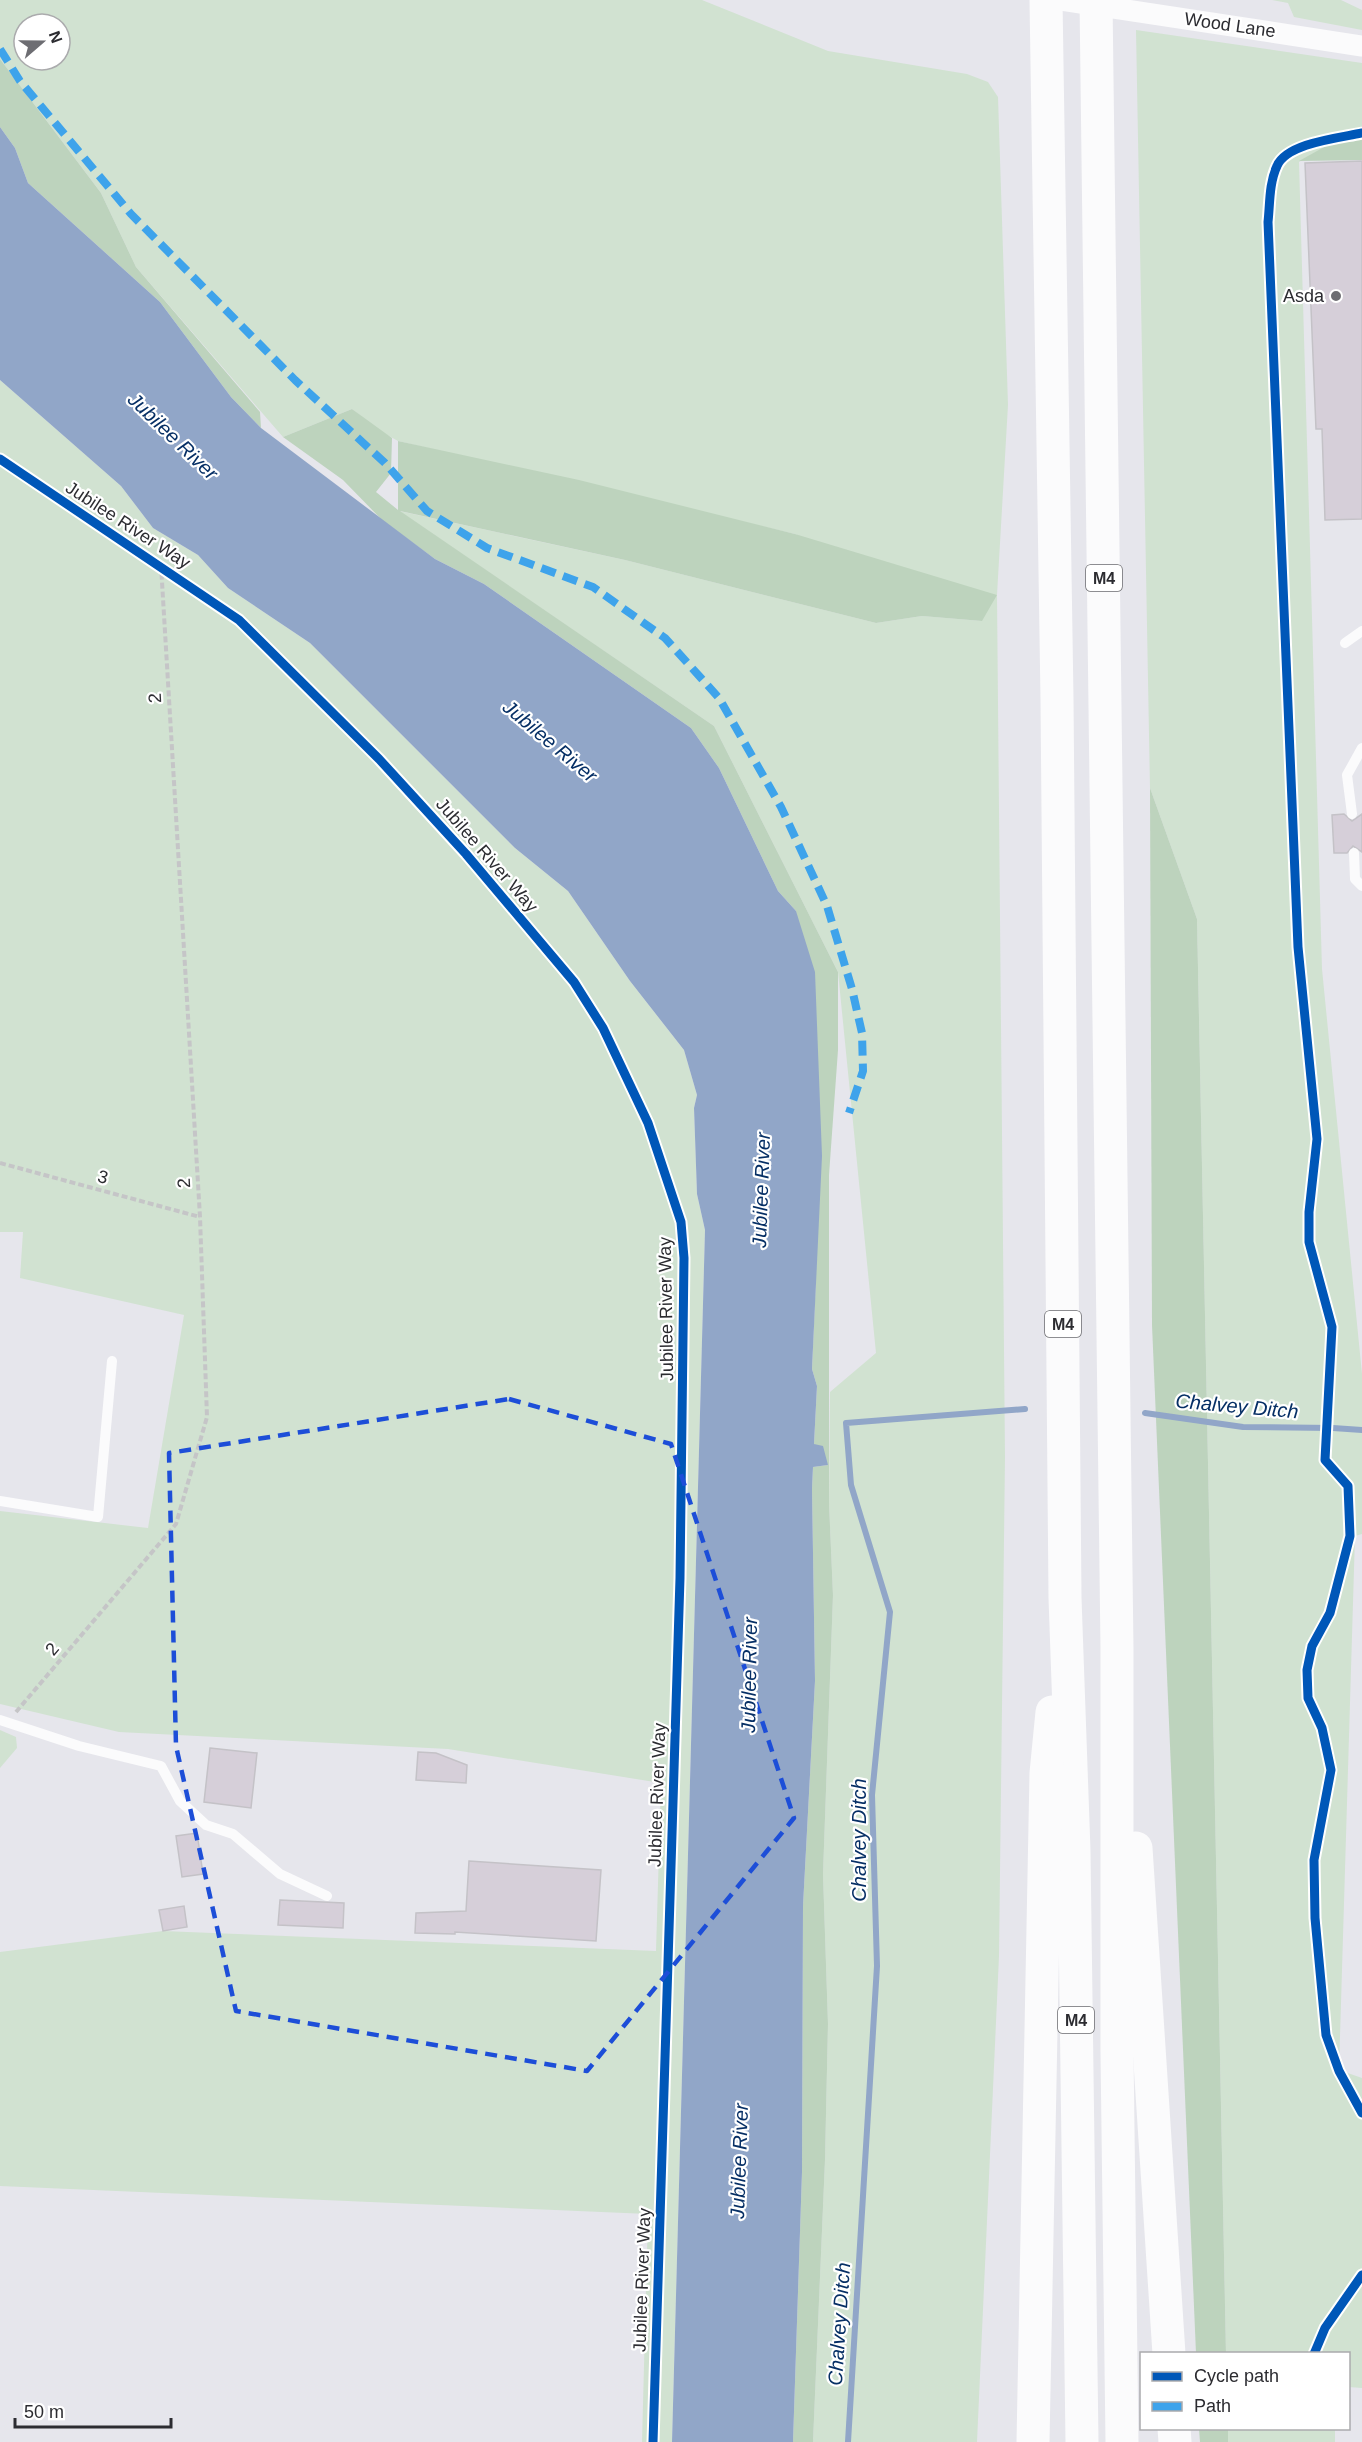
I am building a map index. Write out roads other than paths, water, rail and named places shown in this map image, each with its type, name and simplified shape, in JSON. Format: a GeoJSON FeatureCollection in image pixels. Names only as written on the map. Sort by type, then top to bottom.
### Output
{"type":"FeatureCollection","features":[{"type":"Feature","properties":{"kind":"highway","name":"M4"},"geometry":{"type":"LineString","coordinates":[[1046,0],[1058,758],[1065,1598],[1074,1851],[1082,2442]]}},
{"type":"Feature","properties":{"kind":"highway","name":"M4"},"geometry":{"type":"LineString","coordinates":[[1096,0],[1117,1649],[1117,2052],[1122,2442]]}},
{"type":"Feature","properties":{"kind":"highway","name":"M4"},"geometry":{"type":"LineString","coordinates":[[1033,2442],[1046,1773],[1065,1598]]}},
{"type":"Feature","properties":{"kind":"highway","name":"M4"},"geometry":{"type":"LineString","coordinates":[[1117,1649],[1142,1914],[1169,2352]]}},
{"type":"Feature","properties":{"kind":"street","name":"Wood Lane"},"geometry":{"type":"LineString","coordinates":[[1061,0],[1297,34],[1362,46]]}},
{"type":"Feature","properties":{"kind":"lane"},"geometry":{"type":"LineString","coordinates":[[1345,643],[1362,631]]}},
{"type":"Feature","properties":{"kind":"lane"},"geometry":{"type":"LineString","coordinates":[[1352,814],[1347,775],[1362,748]]}},
{"type":"Feature","properties":{"kind":"lane"},"geometry":{"type":"LineString","coordinates":[[1354,853],[1355,879],[1362,886]]}},
{"type":"Feature","properties":{"kind":"lane"},"geometry":{"type":"LineString","coordinates":[[0,1501],[98,1517],[112,1361]]}},
{"type":"Feature","properties":{"kind":"lane"},"geometry":{"type":"LineString","coordinates":[[3,1721],[79,1746],[161,1766],[180,1801],[206,1825],[233,1834],[280,1874],[327,1896]]}},
{"type":"Feature","properties":{"kind":"water","name":"Jubilee River"},"geometry":{"type":"Polygon","coordinates":[[[0,127],[15,148],[28,183],[160,302],[231,397],[261,428],[435,559],[484,584],[691,728],[719,768],[778,891],[796,911],[815,972],[822,1156],[812,1369],[817,1386],[814,1444],[823,1446],[828,1465],[813,1467],[812,1489],[815,1681],[803,1906],[802,2172],[793,2442],[672,2442],[705,1230],[697,1194],[694,1108],[697,1095],[684,1050],[630,981],[568,891],[515,848],[310,643],[228,588],[198,555],[153,528],[121,486],[0,380],[0,127]]]}},
{"type":"Feature","properties":{"kind":"waterway","name":"Chalvey Ditch"},"geometry":{"type":"LineString","coordinates":[[848,2442],[877,1966],[872,1795],[890,1612],[851,1485],[846,1423],[1025,1409]]}},
{"type":"Feature","properties":{"kind":"waterway","name":"Chalvey Ditch"},"geometry":{"type":"LineString","coordinates":[[1145,1413],[1243,1427],[1362,1430]]}},
{"type":"Feature","properties":{"kind":"place","name":"Asda"},"geometry":{"type":"Point","coordinates":[1336,296]}}]}
